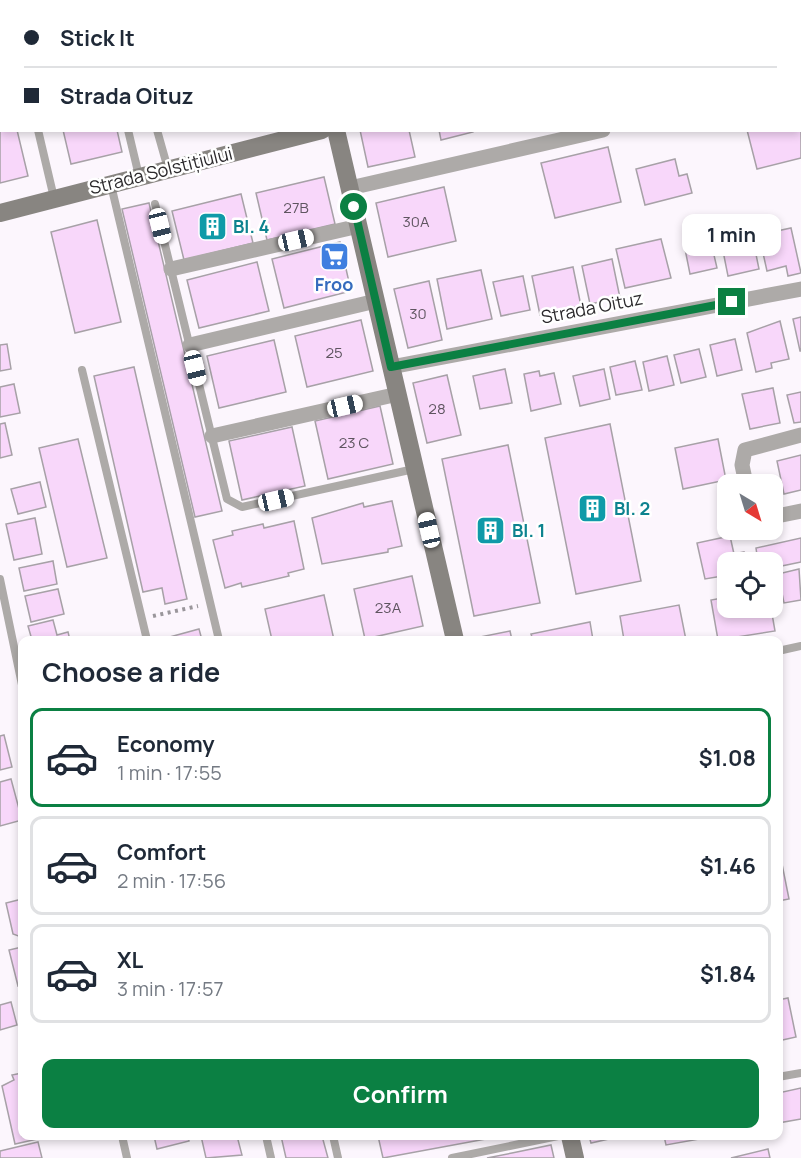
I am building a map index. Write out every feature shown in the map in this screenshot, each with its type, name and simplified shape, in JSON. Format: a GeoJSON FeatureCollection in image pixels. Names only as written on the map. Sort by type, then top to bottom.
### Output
{"type":"FeatureCollection","features":[{"type":"Feature","properties":{"kind":"street","name":"Strada Solstițiului"},"geometry":{"type":"LineString","coordinates":[[0,213],[314,132]]}},
{"type":"Feature","properties":{"kind":"street"},"geometry":{"type":"LineString","coordinates":[[336,132],[454,636]]}},
{"type":"Feature","properties":{"kind":"street"},"geometry":{"type":"LineString","coordinates":[[350,188],[594,132]]}},
{"type":"Feature","properties":{"kind":"street"},"geometry":{"type":"LineString","coordinates":[[171,269],[358,226]]}},
{"type":"Feature","properties":{"kind":"street","name":"Strada Oituz"},"geometry":{"type":"LineString","coordinates":[[391,367],[801,289]]}},
{"type":"Feature","properties":{"kind":"street"},"geometry":{"type":"LineString","coordinates":[[190,345],[376,301]]}},
{"type":"Feature","properties":{"kind":"street"},"geometry":{"type":"LineString","coordinates":[[212,436],[398,394]]}},
{"type":"Feature","properties":{"kind":"street"},"geometry":{"type":"LineString","coordinates":[[744,474],[742,465],[745,450],[801,435]]}},
{"type":"Feature","properties":{"kind":"street"},"geometry":{"type":"LineString","coordinates":[[783,515],[801,511]]}},
{"type":"Feature","properties":{"kind":"street"},"geometry":{"type":"LineString","coordinates":[[571,1140],[575,1158]]}},
{"type":"Feature","properties":{"kind":"lane"},"geometry":{"type":"LineString","coordinates":[[38,132],[54,198]]}},
{"type":"Feature","properties":{"kind":"lane"},"geometry":{"type":"LineString","coordinates":[[128,132],[139,176]]}},
{"type":"Feature","properties":{"kind":"lane"},"geometry":{"type":"LineString","coordinates":[[159,132],[168,169]]}},
{"type":"Feature","properties":{"kind":"lane"},"geometry":{"type":"LineString","coordinates":[[110,183],[218,636]]}},
{"type":"Feature","properties":{"kind":"lane"},"geometry":{"type":"LineString","coordinates":[[155,204],[227,499],[242,507],[415,468]]}},
{"type":"Feature","properties":{"kind":"lane"},"geometry":{"type":"LineString","coordinates":[[82,370],[146,636]]}},
{"type":"Feature","properties":{"kind":"lane"},"geometry":{"type":"LineString","coordinates":[[0,579],[18,666]]}},
{"type":"Feature","properties":{"kind":"lane"},"geometry":{"type":"LineString","coordinates":[[783,650],[801,646]]}},
{"type":"Feature","properties":{"kind":"lane"},"geometry":{"type":"LineString","coordinates":[[783,1076],[801,1073]]}},
{"type":"Feature","properties":{"kind":"lane"},"geometry":{"type":"LineString","coordinates":[[123,1140],[127,1158]]}},
{"type":"Feature","properties":{"kind":"lane"},"geometry":{"type":"LineString","coordinates":[[267,1140],[271,1158]]}},
{"type":"Feature","properties":{"kind":"lane"},"geometry":{"type":"LineString","coordinates":[[334,1140],[338,1158]]}},
{"type":"Feature","properties":{"kind":"lane"},"geometry":{"type":"LineString","coordinates":[[452,1158],[539,1140]]}},
{"type":"Feature","properties":{"kind":"path"},"geometry":{"type":"LineString","coordinates":[[142,619],[210,604]]}},
{"type":"Feature","properties":{"kind":"building"},"geometry":{"type":"Polygon","coordinates":[[[0,132],[17,132],[28,176],[0,183],[0,132]]]}},
{"type":"Feature","properties":{"kind":"building"},"geometry":{"type":"Polygon","coordinates":[[[63,132],[117,132],[122,152],[71,164],[63,132]]]}},
{"type":"Feature","properties":{"kind":"building"},"geometry":{"type":"Polygon","coordinates":[[[360,132],[409,132],[415,157],[368,167],[360,132]]]}},
{"type":"Feature","properties":{"kind":"building"},"geometry":{"type":"Polygon","coordinates":[[[439,132],[473,132],[441,140],[439,132]]]}},
{"type":"Feature","properties":{"kind":"building"},"geometry":{"type":"Polygon","coordinates":[[[748,132],[801,132],[801,158],[757,169],[748,132]]]}},
{"type":"Feature","properties":{"kind":"building"},"geometry":{"type":"Polygon","coordinates":[[[608,147],[621,202],[555,218],[541,163],[608,147]]]}},
{"type":"Feature","properties":{"kind":"building"},"geometry":{"type":"Polygon","coordinates":[[[675,159],[679,176],[687,174],[692,193],[645,205],[636,169],[675,159]]]}},
{"type":"Feature","properties":{"kind":"building"},"geometry":{"type":"Polygon","coordinates":[[[324,177],[335,224],[267,240],[256,193],[324,177]]]}},
{"type":"Feature","properties":{"kind":"building"},"geometry":{"type":"Polygon","coordinates":[[[444,187],[456,241],[388,257],[376,203],[444,187]]]}},
{"type":"Feature","properties":{"kind":"building","name":"Bl. 4"},"geometry":{"type":"Polygon","coordinates":[[[241,194],[253,243],[184,260],[172,211],[241,194]]]}},
{"type":"Feature","properties":{"kind":"building"},"geometry":{"type":"Polygon","coordinates":[[[149,203],[222,511],[195,517],[122,209],[149,203]]]}},
{"type":"Feature","properties":{"kind":"building"},"geometry":{"type":"Polygon","coordinates":[[[97,220],[121,322],[75,333],[51,232],[97,220]]]}},
{"type":"Feature","properties":{"kind":"building"},"geometry":{"type":"Polygon","coordinates":[[[791,228],[801,273],[788,276],[786,266],[767,271],[759,235],[791,228]]]}},
{"type":"Feature","properties":{"kind":"building"},"geometry":{"type":"Polygon","coordinates":[[[752,235],[759,269],[728,276],[721,241],[752,235]]]}},
{"type":"Feature","properties":{"kind":"building"},"geometry":{"type":"Polygon","coordinates":[[[710,238],[717,268],[690,274],[684,244],[710,238]]]}},
{"type":"Feature","properties":{"kind":"building"},"geometry":{"type":"Polygon","coordinates":[[[661,239],[671,278],[625,288],[616,249],[661,239]]]}},
{"type":"Feature","properties":{"kind":"building"},"geometry":{"type":"Polygon","coordinates":[[[340,242],[351,291],[284,308],[272,259],[340,242]]]}},
{"type":"Feature","properties":{"kind":"building"},"geometry":{"type":"Polygon","coordinates":[[[612,259],[620,298],[590,304],[582,266],[612,259]]]}},
{"type":"Feature","properties":{"kind":"building"},"geometry":{"type":"Polygon","coordinates":[[[257,262],[269,311],[199,328],[187,280],[257,262]]]}},
{"type":"Feature","properties":{"kind":"building"},"geometry":{"type":"Polygon","coordinates":[[[573,267],[581,306],[540,315],[532,276],[573,267]]]}},
{"type":"Feature","properties":{"kind":"building"},"geometry":{"type":"Polygon","coordinates":[[[481,270],[492,319],[447,329],[437,279],[481,270]]]}},
{"type":"Feature","properties":{"kind":"building"},"geometry":{"type":"Polygon","coordinates":[[[523,276],[530,310],[501,316],[493,282],[523,276]]]}},
{"type":"Feature","properties":{"kind":"building"},"geometry":{"type":"Polygon","coordinates":[[[429,281],[442,340],[408,348],[394,289],[429,281]]]}},
{"type":"Feature","properties":{"kind":"building"},"geometry":{"type":"Polygon","coordinates":[[[801,317],[801,351],[800,351],[793,319],[801,317]]]}},
{"type":"Feature","properties":{"kind":"building"},"geometry":{"type":"Polygon","coordinates":[[[361,320],[373,371],[307,387],[295,336],[361,320]]]}},
{"type":"Feature","properties":{"kind":"building"},"geometry":{"type":"Polygon","coordinates":[[[780,321],[789,359],[771,363],[772,368],[756,372],[747,333],[780,321]]]}},
{"type":"Feature","properties":{"kind":"building"},"geometry":{"type":"Polygon","coordinates":[[[735,339],[742,370],[717,376],[710,345],[735,339]]]}},
{"type":"Feature","properties":{"kind":"building"},"geometry":{"type":"Polygon","coordinates":[[[274,340],[286,392],[219,408],[207,356],[274,340]]]}},
{"type":"Feature","properties":{"kind":"building"},"geometry":{"type":"Polygon","coordinates":[[[7,344],[11,369],[0,371],[0,345],[7,344]]]}},
{"type":"Feature","properties":{"kind":"building"},"geometry":{"type":"Polygon","coordinates":[[[699,349],[706,377],[681,383],[674,355],[699,349]]]}},
{"type":"Feature","properties":{"kind":"building"},"geometry":{"type":"Polygon","coordinates":[[[667,356],[674,385],[649,391],[643,362],[667,356]]]}},
{"type":"Feature","properties":{"kind":"building"},"geometry":{"type":"Polygon","coordinates":[[[635,361],[642,390],[616,395],[610,367],[635,361]]]}},
{"type":"Feature","properties":{"kind":"building"},"geometry":{"type":"Polygon","coordinates":[[[134,367],[187,599],[165,604],[162,588],[143,592],[94,376],[134,367]]]}},
{"type":"Feature","properties":{"kind":"building"},"geometry":{"type":"Polygon","coordinates":[[[505,369],[512,403],[480,409],[473,376],[505,369]]]}},
{"type":"Feature","properties":{"kind":"building"},"geometry":{"type":"Polygon","coordinates":[[[604,369],[610,399],[580,406],[573,376],[604,369]]]}},
{"type":"Feature","properties":{"kind":"building"},"geometry":{"type":"Polygon","coordinates":[[[539,371],[540,376],[554,373],[561,404],[531,411],[524,374],[539,371]]]}},
{"type":"Feature","properties":{"kind":"building"},"geometry":{"type":"Polygon","coordinates":[[[447,375],[461,435],[427,443],[413,383],[447,375]]]}},
{"type":"Feature","properties":{"kind":"building"},"geometry":{"type":"Polygon","coordinates":[[[14,384],[20,413],[0,417],[0,387],[14,384]]]}},
{"type":"Feature","properties":{"kind":"building"},"geometry":{"type":"Polygon","coordinates":[[[773,388],[780,423],[750,429],[742,394],[773,388]]]}},
{"type":"Feature","properties":{"kind":"building"},"geometry":{"type":"Polygon","coordinates":[[[801,392],[801,422],[794,423],[787,395],[801,392]]]}},
{"type":"Feature","properties":{"kind":"building"},"geometry":{"type":"Polygon","coordinates":[[[380,406],[393,464],[328,479],[315,421],[380,406]]]}},
{"type":"Feature","properties":{"kind":"building"},"geometry":{"type":"Polygon","coordinates":[[[5,423],[12,455],[0,458],[0,424],[5,423]]]}},
{"type":"Feature","properties":{"kind":"building","name":"Bl. 2"},"geometry":{"type":"Polygon","coordinates":[[[610,424],[641,581],[576,594],[545,438],[610,424]]]}},
{"type":"Feature","properties":{"kind":"building"},"geometry":{"type":"Polygon","coordinates":[[[292,427],[305,486],[242,500],[229,441],[292,427]]]}},
{"type":"Feature","properties":{"kind":"building"},"geometry":{"type":"Polygon","coordinates":[[[78,439],[107,558],[67,567],[39,448],[78,439]]]}},
{"type":"Feature","properties":{"kind":"building"},"geometry":{"type":"Polygon","coordinates":[[[718,439],[725,474],[717,474],[717,482],[683,489],[675,448],[718,439]]]}},
{"type":"Feature","properties":{"kind":"building","name":"Bl. 1"},"geometry":{"type":"Polygon","coordinates":[[[508,445],[540,603],[474,616],[442,459],[508,445]]]}},
{"type":"Feature","properties":{"kind":"building"},"geometry":{"type":"Polygon","coordinates":[[[801,455],[801,490],[784,494],[783,474],[780,474],[777,461],[801,455]]]}},
{"type":"Feature","properties":{"kind":"building"},"geometry":{"type":"Polygon","coordinates":[[[40,482],[46,507],[18,514],[11,489],[40,482]]]}},
{"type":"Feature","properties":{"kind":"building"},"geometry":{"type":"Polygon","coordinates":[[[392,501],[402,546],[388,549],[388,552],[322,564],[312,518],[363,503],[364,507],[392,501]]]}},
{"type":"Feature","properties":{"kind":"building"},"geometry":{"type":"Polygon","coordinates":[[[35,518],[42,554],[14,560],[6,524],[35,518]]]}},
{"type":"Feature","properties":{"kind":"building"},"geometry":{"type":"Polygon","coordinates":[[[294,521],[304,569],[288,573],[289,576],[242,587],[241,583],[225,588],[213,540],[233,535],[232,531],[263,524],[264,528],[294,521]]]}},
{"type":"Feature","properties":{"kind":"building"},"geometry":{"type":"Polygon","coordinates":[[[801,538],[801,562],[783,566],[783,552],[757,552],[756,548],[801,538]]]}},
{"type":"Feature","properties":{"kind":"building"},"geometry":{"type":"Polygon","coordinates":[[[717,539],[731,540],[734,552],[717,552],[717,577],[705,579],[697,543],[717,539]]]}},
{"type":"Feature","properties":{"kind":"building"},"geometry":{"type":"Polygon","coordinates":[[[53,561],[57,584],[24,591],[19,568],[53,561]]]}},
{"type":"Feature","properties":{"kind":"building"},"geometry":{"type":"Polygon","coordinates":[[[799,569],[801,600],[784,603],[783,573],[799,569]]]}},
{"type":"Feature","properties":{"kind":"building"},"geometry":{"type":"Polygon","coordinates":[[[412,576],[423,626],[378,636],[364,636],[354,589],[412,576]]]}},
{"type":"Feature","properties":{"kind":"building"},"geometry":{"type":"Polygon","coordinates":[[[58,589],[64,614],[31,622],[25,596],[58,589]]]}},
{"type":"Feature","properties":{"kind":"building"},"geometry":{"type":"Polygon","coordinates":[[[324,595],[333,636],[271,636],[265,609],[324,595]]]}},
{"type":"Feature","properties":{"kind":"building"},"geometry":{"type":"Polygon","coordinates":[[[717,599],[717,618],[773,618],[775,631],[743,636],[717,636],[711,600],[717,599]]]}},
{"type":"Feature","properties":{"kind":"building"},"geometry":{"type":"Polygon","coordinates":[[[679,605],[685,636],[623,636],[620,616],[679,605]]]}},
{"type":"Feature","properties":{"kind":"building"},"geometry":{"type":"Polygon","coordinates":[[[53,620],[57,635],[68,632],[69,636],[31,636],[28,626],[53,620]]]}},
{"type":"Feature","properties":{"kind":"building"},"geometry":{"type":"Polygon","coordinates":[[[590,622],[592,636],[532,636],[531,634],[590,622]]]}},
{"type":"Feature","properties":{"kind":"building"},"geometry":{"type":"Polygon","coordinates":[[[199,629],[201,636],[173,636],[199,629]]]}},
{"type":"Feature","properties":{"kind":"building"},"geometry":{"type":"Polygon","coordinates":[[[510,631],[511,636],[485,636],[510,631]]]}},
{"type":"Feature","properties":{"kind":"building"},"geometry":{"type":"Polygon","coordinates":[[[4,735],[12,767],[0,770],[0,736],[4,735]]]}},
{"type":"Feature","properties":{"kind":"building"},"geometry":{"type":"Polygon","coordinates":[[[11,779],[18,805],[18,821],[0,826],[0,782],[11,779]]]}},
{"type":"Feature","properties":{"kind":"building"},"geometry":{"type":"Polygon","coordinates":[[[783,869],[789,899],[783,900],[783,869]]]}},
{"type":"Feature","properties":{"kind":"building"},"geometry":{"type":"Polygon","coordinates":[[[18,900],[18,936],[13,934],[6,903],[18,900]]]}},
{"type":"Feature","properties":{"kind":"building"},"geometry":{"type":"Polygon","coordinates":[[[18,948],[18,986],[9,950],[18,948]]]}},
{"type":"Feature","properties":{"kind":"building"},"geometry":{"type":"Polygon","coordinates":[[[788,998],[796,1037],[783,1040],[783,999],[788,998]]]}},
{"type":"Feature","properties":{"kind":"building"},"geometry":{"type":"Polygon","coordinates":[[[11,1002],[17,1025],[0,1030],[0,1005],[11,1002]]]}},
{"type":"Feature","properties":{"kind":"building"},"geometry":{"type":"Polygon","coordinates":[[[18,1074],[18,1140],[33,1140],[15,1144],[2,1086],[14,1080],[12,1075],[18,1074]]]}},
{"type":"Feature","properties":{"kind":"building"},"geometry":{"type":"Polygon","coordinates":[[[801,1088],[801,1119],[783,1122],[783,1092],[801,1088]]]}},
{"type":"Feature","properties":{"kind":"building"},"geometry":{"type":"Polygon","coordinates":[[[155,1140],[189,1140],[189,1141],[157,1149],[155,1140]]]}},
{"type":"Feature","properties":{"kind":"building"},"geometry":{"type":"Polygon","coordinates":[[[202,1140],[238,1140],[242,1155],[206,1158],[202,1140]]]}},
{"type":"Feature","properties":{"kind":"building"},"geometry":{"type":"Polygon","coordinates":[[[282,1140],[323,1140],[328,1158],[286,1158],[282,1140]]]}},
{"type":"Feature","properties":{"kind":"building"},"geometry":{"type":"Polygon","coordinates":[[[379,1140],[480,1140],[383,1158],[379,1140]]]}},
{"type":"Feature","properties":{"kind":"building"},"geometry":{"type":"Polygon","coordinates":[[[665,1140],[694,1140],[666,1145],[665,1140]]]}},
{"type":"Feature","properties":{"kind":"building"},"geometry":{"type":"Polygon","coordinates":[[[38,1142],[42,1158],[0,1158],[0,1151],[38,1142]]]}},
{"type":"Feature","properties":{"kind":"building"},"geometry":{"type":"Polygon","coordinates":[[[551,1145],[554,1158],[487,1158],[512,1153],[551,1145]]]}},
{"type":"Feature","properties":{"kind":"building"},"geometry":{"type":"Polygon","coordinates":[[[768,1149],[770,1158],[731,1158],[768,1149]]]}},
{"type":"Feature","properties":{"kind":"place","name":"Bl. 4"},"geometry":{"type":"Point","coordinates":[212,227]}},
{"type":"Feature","properties":{"kind":"place","name":"Froo"},"geometry":{"type":"Point","coordinates":[334,256]}},
{"type":"Feature","properties":{"kind":"place","name":"Bl. 2"},"geometry":{"type":"Point","coordinates":[593,509]}},
{"type":"Feature","properties":{"kind":"place","name":"Bl. 1"},"geometry":{"type":"Point","coordinates":[491,531]}},
{"type":"Feature","properties":{"kind":"route"},"geometry":{"type":"LineString","coordinates":[[354,207],[391,367],[732,302]]}}]}
